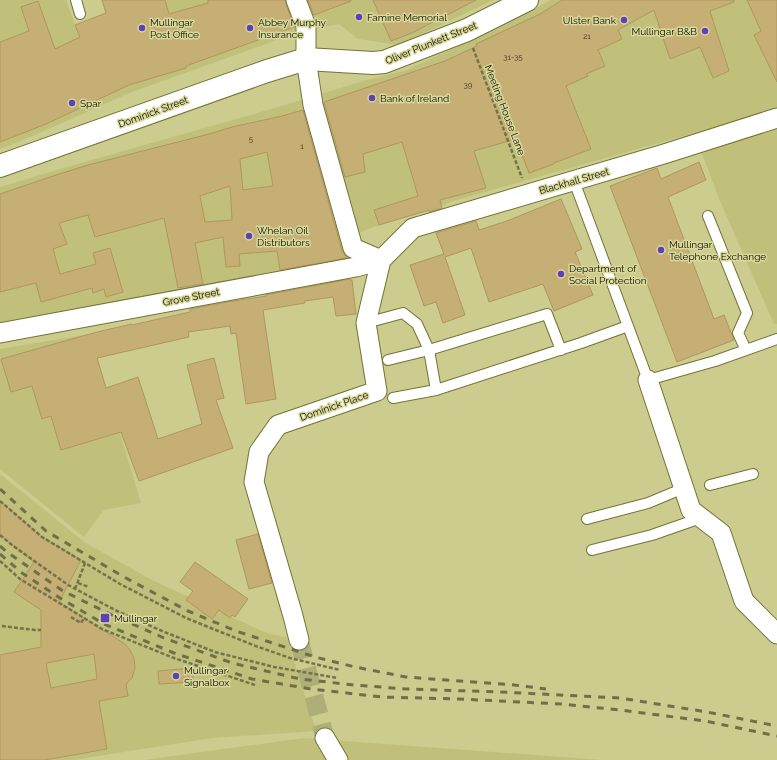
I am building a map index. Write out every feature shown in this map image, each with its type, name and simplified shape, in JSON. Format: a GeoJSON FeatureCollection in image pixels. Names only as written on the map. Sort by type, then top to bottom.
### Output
{"type":"FeatureCollection","features":[{"type":"Feature","properties":{"kind":"main road","name":"Oliver Plunkett Street"},"geometry":{"type":"LineString","coordinates":[[306,59],[373,63],[384,62],[466,30],[527,0]]}},
{"type":"Feature","properties":{"kind":"main road","name":"Dominick Street"},"geometry":{"type":"LineString","coordinates":[[0,166],[306,59]]}},
{"type":"Feature","properties":{"kind":"street"},"geometry":{"type":"LineString","coordinates":[[296,0],[306,26],[306,59],[313,104],[353,248],[381,260]]}},
{"type":"Feature","properties":{"kind":"street","name":"Blackhall Street"},"geometry":{"type":"LineString","coordinates":[[381,260],[413,228],[664,154],[777,118]]}},
{"type":"Feature","properties":{"kind":"street","name":"Dominick Place"},"geometry":{"type":"LineString","coordinates":[[299,640],[254,482],[260,452],[278,425],[377,391],[366,323],[381,260]]}},
{"type":"Feature","properties":{"kind":"street","name":"Grove Street"},"geometry":{"type":"LineString","coordinates":[[0,333],[356,267],[381,260]]}},
{"type":"Feature","properties":{"kind":"street"},"geometry":{"type":"LineString","coordinates":[[648,380],[691,510],[721,533],[744,601],[777,634]]}},
{"type":"Feature","properties":{"kind":"street"},"geometry":{"type":"LineString","coordinates":[[325,738],[338,760]]}},
{"type":"Feature","properties":{"kind":"lane"},"geometry":{"type":"LineString","coordinates":[[76,0],[80,14]]}},
{"type":"Feature","properties":{"kind":"lane"},"geometry":{"type":"LineString","coordinates":[[574,181],[648,380],[715,361],[777,339]]}},
{"type":"Feature","properties":{"kind":"lane"},"geometry":{"type":"LineString","coordinates":[[708,216],[747,313],[738,333],[746,350]]}},
{"type":"Feature","properties":{"kind":"lane"},"geometry":{"type":"LineString","coordinates":[[366,323],[403,313],[417,324],[429,350],[436,390]]}},
{"type":"Feature","properties":{"kind":"lane"},"geometry":{"type":"LineString","coordinates":[[388,360],[429,350],[547,314],[561,350]]}},
{"type":"Feature","properties":{"kind":"lane"},"geometry":{"type":"LineString","coordinates":[[392,398],[436,390],[582,343],[628,326]]}},
{"type":"Feature","properties":{"kind":"lane"},"geometry":{"type":"LineString","coordinates":[[710,485],[753,474]]}},
{"type":"Feature","properties":{"kind":"lane"},"geometry":{"type":"LineString","coordinates":[[587,519],[648,503],[684,488]]}},
{"type":"Feature","properties":{"kind":"lane"},"geometry":{"type":"LineString","coordinates":[[592,550],[652,535],[692,521],[698,515]]}},
{"type":"Feature","properties":{"kind":"path","name":"Meeting House Lane"},"geometry":{"type":"LineString","coordinates":[[466,30],[528,194]]}},
{"type":"Feature","properties":{"kind":"path"},"geometry":{"type":"LineString","coordinates":[[0,501],[42,537],[120,584],[186,618],[290,658],[340,670]]}},
{"type":"Feature","properties":{"kind":"path"},"geometry":{"type":"LineString","coordinates":[[0,535],[68,585],[115,610],[162,631],[215,652],[274,667],[338,678]]}},
{"type":"Feature","properties":{"kind":"path"},"geometry":{"type":"LineString","coordinates":[[0,562],[20,579],[102,629],[174,658],[255,685]]}},
{"type":"Feature","properties":{"kind":"path"},"geometry":{"type":"LineString","coordinates":[[75,589],[85,563]]}},
{"type":"Feature","properties":{"kind":"path"},"geometry":{"type":"LineString","coordinates":[[78,583],[89,587]]}},
{"type":"Feature","properties":{"kind":"path"},"geometry":{"type":"LineString","coordinates":[[71,617],[81,623],[84,618]]}},
{"type":"Feature","properties":{"kind":"path"},"geometry":{"type":"LineString","coordinates":[[2,626],[41,630]]}},
{"type":"Feature","properties":{"kind":"shaded area"},"geometry":{"type":"Polygon","coordinates":[[[0,0],[66,0],[75,25],[106,13],[102,0],[286,0],[299,32],[129,93],[0,149],[0,0]]]}},
{"type":"Feature","properties":{"kind":"shaded area"},"geometry":{"type":"Polygon","coordinates":[[[301,0],[493,0],[399,45],[358,39],[339,24],[313,29],[301,0]]]}},
{"type":"Feature","properties":{"kind":"shaded area"},"geometry":{"type":"Polygon","coordinates":[[[551,0],[777,0],[777,324],[774,324],[720,201],[694,133],[453,201],[379,225],[356,234],[347,263],[0,329],[0,187],[282,106],[363,81],[404,71],[501,27],[551,0]]]}},
{"type":"Feature","properties":{"kind":"shaded area"},"geometry":{"type":"Polygon","coordinates":[[[90,334],[141,503],[104,510],[84,537],[0,469],[0,349],[90,334]]]}},
{"type":"Feature","properties":{"kind":"shaded area"},"geometry":{"type":"Polygon","coordinates":[[[0,474],[84,542],[152,580],[264,632],[287,638],[316,731],[212,738],[73,760],[0,760],[0,474]]]}},
{"type":"Feature","properties":{"kind":"shaded area"},"geometry":{"type":"Polygon","coordinates":[[[304,738],[603,760],[144,760],[304,738]]]}},
{"type":"Feature","properties":{"kind":"building"},"geometry":{"type":"Polygon","coordinates":[[[102,0],[165,0],[169,14],[208,3],[208,0],[285,0],[294,27],[186,66],[186,68],[129,85],[46,124],[0,142],[0,42],[29,31],[21,7],[38,1],[55,49],[80,37],[75,25],[106,13],[102,0]]]}},
{"type":"Feature","properties":{"kind":"building"},"geometry":{"type":"Polygon","coordinates":[[[308,0],[351,0],[351,1],[314,15],[308,0]]]}},
{"type":"Feature","properties":{"kind":"building"},"geometry":{"type":"Polygon","coordinates":[[[373,0],[476,0],[412,33],[391,41],[373,0]]]}},
{"type":"Feature","properties":{"kind":"building"},"geometry":{"type":"Polygon","coordinates":[[[562,0],[734,0],[734,2],[710,11],[729,71],[713,78],[700,47],[670,59],[654,10],[618,30],[622,39],[598,50],[605,66],[586,74],[588,76],[566,86],[591,149],[529,173],[516,139],[474,151],[486,188],[440,200],[442,208],[429,212],[429,210],[379,225],[374,210],[418,196],[402,142],[363,154],[365,172],[345,177],[324,102],[445,61],[477,46],[476,44],[540,14],[562,0]]]}},
{"type":"Feature","properties":{"kind":"building"},"geometry":{"type":"Polygon","coordinates":[[[747,0],[777,0],[777,82],[754,35],[761,31],[747,0]]]}},
{"type":"Feature","properties":{"kind":"building"},"geometry":{"type":"Polygon","coordinates":[[[303,110],[342,251],[347,258],[280,270],[277,251],[239,254],[240,266],[226,267],[223,237],[195,243],[203,284],[178,288],[164,218],[95,237],[88,215],[59,223],[67,244],[53,249],[60,274],[96,264],[93,253],[110,248],[123,292],[106,297],[104,289],[93,293],[92,288],[41,302],[36,283],[0,292],[0,194],[88,165],[232,127],[303,110]],[[267,152],[240,159],[243,190],[273,186],[267,152]],[[230,186],[200,196],[205,222],[232,220],[230,186]]]}},
{"type":"Feature","properties":{"kind":"building","name":"Mullingar Telephone Exchange"},"geometry":{"type":"Polygon","coordinates":[[[699,162],[706,180],[668,197],[714,319],[724,315],[734,340],[677,362],[610,186],[657,168],[661,179],[699,162]]]}},
{"type":"Feature","properties":{"kind":"building"},"geometry":{"type":"Polygon","coordinates":[[[561,199],[582,249],[575,252],[593,295],[554,311],[543,284],[489,302],[471,248],[445,257],[465,315],[443,323],[436,302],[424,306],[410,265],[444,254],[436,233],[476,221],[479,230],[507,221],[561,199]]]}},
{"type":"Feature","properties":{"kind":"building"},"geometry":{"type":"Polygon","coordinates":[[[350,279],[352,280],[356,314],[336,316],[333,297],[304,301],[305,303],[263,310],[276,399],[246,404],[236,333],[231,334],[230,326],[188,332],[189,337],[97,358],[106,388],[138,377],[158,439],[202,424],[187,365],[214,358],[224,398],[216,400],[233,448],[139,481],[121,432],[61,450],[51,416],[42,419],[32,386],[11,392],[1,359],[97,332],[190,312],[190,309],[266,296],[265,295],[350,279]]]}},
{"type":"Feature","properties":{"kind":"building"},"geometry":{"type":"Polygon","coordinates":[[[0,501],[42,537],[81,560],[59,602],[125,644],[134,658],[135,668],[132,678],[126,684],[128,696],[99,701],[107,749],[45,760],[0,760],[0,655],[41,647],[41,610],[14,592],[34,562],[0,535],[0,501]],[[94,654],[46,663],[51,688],[97,679],[94,654]]]}},
{"type":"Feature","properties":{"kind":"building"},"geometry":{"type":"Polygon","coordinates":[[[258,534],[272,583],[249,589],[236,540],[258,534]]]}},
{"type":"Feature","properties":{"kind":"building"},"geometry":{"type":"Polygon","coordinates":[[[195,562],[248,599],[235,617],[232,615],[230,618],[219,610],[212,619],[186,600],[193,591],[180,582],[195,562]]]}},
{"type":"Feature","properties":{"kind":"building","name":"Mullingar Signalbox"},"geometry":{"type":"Polygon","coordinates":[[[192,668],[193,682],[159,684],[158,671],[192,668]]]}},
{"type":"Feature","properties":{"kind":"tunnel"},"geometry":{"type":"LineString","coordinates":[[299,640],[325,738]]}},
{"type":"Feature","properties":{"kind":"railway"},"geometry":{"type":"LineString","coordinates":[[0,489],[46,531],[124,577],[188,611],[236,631],[315,657],[406,677],[514,685],[546,689]]}},
{"type":"Feature","properties":{"kind":"railway"},"geometry":{"type":"LineString","coordinates":[[0,546],[63,591],[112,615],[164,638],[232,663],[300,679],[406,689],[620,698],[707,712],[777,726]]}},
{"type":"Feature","properties":{"kind":"railway"},"geometry":{"type":"LineString","coordinates":[[0,554],[22,573],[104,624],[174,653],[252,679],[311,689],[382,697],[561,704],[620,710],[705,721],[777,736]]}},
{"type":"Feature","properties":{"kind":"place","name":"Famine Memorial"},"geometry":{"type":"Point","coordinates":[359,17]}},
{"type":"Feature","properties":{"kind":"place","name":"Ulster Bank"},"geometry":{"type":"Point","coordinates":[624,20]}},
{"type":"Feature","properties":{"kind":"place","name":"Mullingar Post Office"},"geometry":{"type":"Point","coordinates":[142,28]}},
{"type":"Feature","properties":{"kind":"place","name":"Abbey Murphy Insurance"},"geometry":{"type":"Point","coordinates":[250,28]}},
{"type":"Feature","properties":{"kind":"place","name":"Mullingar B&B"},"geometry":{"type":"Point","coordinates":[705,31]}},
{"type":"Feature","properties":{"kind":"place","name":"Bank of Ireland"},"geometry":{"type":"Point","coordinates":[372,98]}},
{"type":"Feature","properties":{"kind":"place","name":"Spar"},"geometry":{"type":"Point","coordinates":[72,103]}},
{"type":"Feature","properties":{"kind":"place","name":"Whelan Oil Distributors"},"geometry":{"type":"Point","coordinates":[249,236]}},
{"type":"Feature","properties":{"kind":"place","name":"Mullingar Telephone Exchange"},"geometry":{"type":"Point","coordinates":[661,250]}},
{"type":"Feature","properties":{"kind":"place","name":"Department of Social Protection"},"geometry":{"type":"Point","coordinates":[561,274]}},
{"type":"Feature","properties":{"kind":"place","name":"Mullingar"},"geometry":{"type":"Point","coordinates":[105,618]}},
{"type":"Feature","properties":{"kind":"place","name":"Mullingar Signalbox"},"geometry":{"type":"Point","coordinates":[176,676]}}]}
